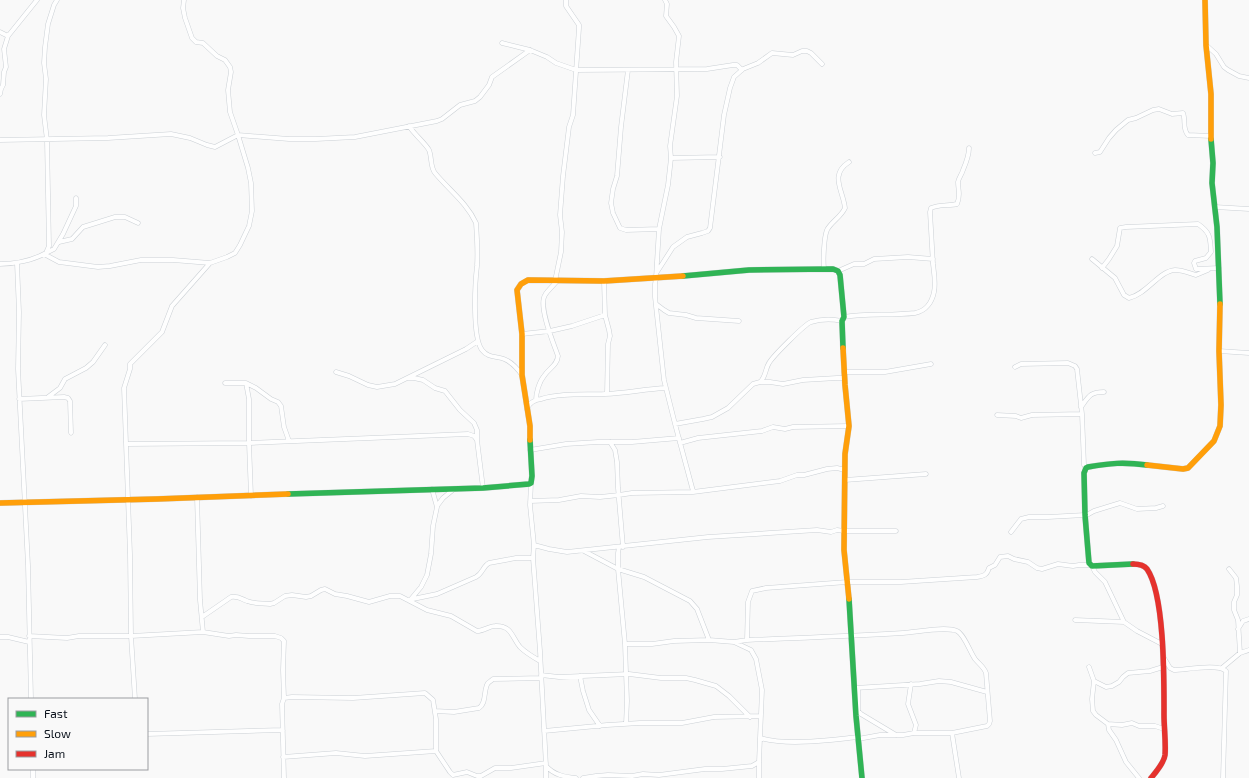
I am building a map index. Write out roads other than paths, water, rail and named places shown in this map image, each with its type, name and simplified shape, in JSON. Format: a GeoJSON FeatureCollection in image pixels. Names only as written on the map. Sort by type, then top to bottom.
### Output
{"type":"FeatureCollection","features":[{"type":"Feature","properties":{"kind":"street"},"geometry":{"type":"LineString","coordinates":[[0,94],[6,67],[4,49],[8,36],[37,0]]}},
{"type":"Feature","properties":{"kind":"street"},"geometry":{"type":"LineString","coordinates":[[45,254],[49,246],[47,140],[44,115],[46,79],[44,63],[48,24],[57,0]]}},
{"type":"Feature","properties":{"kind":"street"},"geometry":{"type":"LineString","coordinates":[[45,254],[60,262],[98,267],[141,260],[173,260],[210,263],[234,253],[240,245],[249,226],[252,212],[251,182],[230,112],[228,90],[231,72],[230,67],[225,60],[192,38],[185,18],[183,8],[184,0]]}},
{"type":"Feature","properties":{"kind":"street"},"geometry":{"type":"LineString","coordinates":[[536,400],[542,379],[558,360],[542,306],[545,294],[557,281],[561,252],[561,204],[569,127],[573,115],[579,28],[566,6],[566,0]]}},
{"type":"Feature","properties":{"kind":"street"},"geometry":{"type":"LineString","coordinates":[[665,0],[667,4],[666,16],[679,36],[676,62],[677,96],[670,146],[671,158],[668,185],[659,229],[655,284],[656,304],[658,331],[666,388],[693,491]]}},
{"type":"Feature","properties":{"kind":"street"},"geometry":{"type":"LineString","coordinates":[[1086,468],[1130,463],[1183,469],[1188,468],[1214,441],[1220,426],[1222,406],[1219,351],[1219,268],[1212,183],[1213,163],[1211,136],[1211,94],[1206,45],[1205,0]]}},
{"type":"Feature","properties":{"kind":"street"},"geometry":{"type":"LineString","coordinates":[[0,32],[8,36]]}},
{"type":"Feature","properties":{"kind":"street"},"geometry":{"type":"LineString","coordinates":[[502,43],[530,50],[547,57],[556,63],[576,70],[707,70],[737,65],[742,70]]}},
{"type":"Feature","properties":{"kind":"street"},"geometry":{"type":"LineString","coordinates":[[1206,45],[1216,54],[1224,67],[1239,76],[1249,78]]}},
{"type":"Feature","properties":{"kind":"street"},"geometry":{"type":"LineString","coordinates":[[0,140],[115,138],[171,134],[215,146],[238,135],[289,139],[316,139],[368,135],[442,119],[460,105],[475,101],[489,85],[492,77],[530,50]]}},
{"type":"Feature","properties":{"kind":"street"},"geometry":{"type":"LineString","coordinates":[[656,275],[673,247],[687,237],[708,231],[710,228],[724,115],[734,77],[742,70],[758,63],[772,53],[793,55],[807,51],[822,64]]}},
{"type":"Feature","properties":{"kind":"street"},"geometry":{"type":"LineString","coordinates":[[628,70],[617,176],[613,189],[613,213],[620,228],[626,230],[659,229]]}},
{"type":"Feature","properties":{"kind":"street"},"geometry":{"type":"LineString","coordinates":[[1095,153],[1100,152],[1116,130],[1128,120],[1153,110],[1160,109],[1172,114],[1184,113],[1185,128],[1188,135],[1211,136]]}},
{"type":"Feature","properties":{"kind":"street"},"geometry":{"type":"LineString","coordinates":[[409,126],[429,150],[434,172],[461,200],[472,214],[476,223],[475,314],[478,341],[481,349],[486,354],[505,359],[513,364],[522,375]]}},
{"type":"Feature","properties":{"kind":"street"},"geometry":{"type":"LineString","coordinates":[[760,382],[763,380],[769,361],[792,338],[811,322],[843,319],[854,315],[915,313],[922,311],[934,293],[931,208],[935,206],[957,204],[960,199],[958,182],[969,154],[969,148]]}},
{"type":"Feature","properties":{"kind":"street"},"geometry":{"type":"LineString","coordinates":[[671,158],[720,157]]}},
{"type":"Feature","properties":{"kind":"street"},"geometry":{"type":"LineString","coordinates":[[824,268],[823,257],[827,230],[839,218],[845,208],[838,173],[840,169],[849,162]]}},
{"type":"Feature","properties":{"kind":"street"},"geometry":{"type":"LineString","coordinates":[[0,264],[17,263],[45,254],[54,249],[59,242],[76,206],[76,198]]}},
{"type":"Feature","properties":{"kind":"street"},"geometry":{"type":"LineString","coordinates":[[1215,207],[1249,209]]}},
{"type":"Feature","properties":{"kind":"street"},"geometry":{"type":"LineString","coordinates":[[59,242],[72,239],[83,227],[115,217],[125,216],[138,223]]}},
{"type":"Feature","properties":{"kind":"street"},"geometry":{"type":"LineString","coordinates":[[1102,268],[1117,246],[1120,228],[1198,224],[1204,228],[1210,237],[1211,252],[1206,258],[1195,261],[1195,267],[1196,269],[1219,268]]}},
{"type":"Feature","properties":{"kind":"street"},"geometry":{"type":"LineString","coordinates":[[546,778],[533,558],[534,546],[530,501],[532,476],[530,426],[522,375],[522,334],[517,290],[518,285],[528,280],[604,281],[656,275],[749,270],[824,268],[838,271],[854,264],[864,264],[874,259],[908,257],[933,259]]}},
{"type":"Feature","properties":{"kind":"street"},"geometry":{"type":"LineString","coordinates":[[1092,259],[1115,278],[1124,295],[1129,298],[1146,290],[1164,274],[1173,270],[1199,275],[1210,268]]}},
{"type":"Feature","properties":{"kind":"street"},"geometry":{"type":"LineString","coordinates":[[17,263],[19,312],[18,369],[28,565],[31,698]]}},
{"type":"Feature","properties":{"kind":"street"},"geometry":{"type":"LineString","coordinates":[[135,698],[131,636],[129,500],[124,388],[130,369],[130,364],[162,332],[172,306],[210,263]]}},
{"type":"Feature","properties":{"kind":"street"},"geometry":{"type":"LineString","coordinates":[[838,271],[840,275],[843,319],[844,378],[849,426],[845,454],[844,550],[858,711],[896,735]]}},
{"type":"Feature","properties":{"kind":"street"},"geometry":{"type":"LineString","coordinates":[[604,281],[605,315],[610,336],[608,344],[607,394]]}},
{"type":"Feature","properties":{"kind":"street"},"geometry":{"type":"LineString","coordinates":[[656,304],[669,313],[696,318],[739,321]]}},
{"type":"Feature","properties":{"kind":"street"},"geometry":{"type":"LineString","coordinates":[[522,334],[550,331],[572,326],[605,315]]}},
{"type":"Feature","properties":{"kind":"street"},"geometry":{"type":"LineString","coordinates":[[336,372],[368,385],[377,387],[395,384],[466,349],[478,341]]}},
{"type":"Feature","properties":{"kind":"street"},"geometry":{"type":"LineString","coordinates":[[48,398],[60,388],[65,379],[86,368],[105,345]]}},
{"type":"Feature","properties":{"kind":"street"},"geometry":{"type":"LineString","coordinates":[[1219,351],[1249,353]]}},
{"type":"Feature","properties":{"kind":"street"},"geometry":{"type":"LineString","coordinates":[[1015,367],[1021,364],[1068,363],[1075,366],[1077,369],[1082,414],[1084,465],[1086,468],[1084,476],[1088,559],[1095,572],[1105,582],[1124,622],[1137,631],[1162,644]]}},
{"type":"Feature","properties":{"kind":"street"},"geometry":{"type":"LineString","coordinates":[[844,372],[885,372],[931,364]]}},
{"type":"Feature","properties":{"kind":"street"},"geometry":{"type":"LineString","coordinates":[[406,378],[419,379],[435,388],[445,391],[460,410],[474,423],[477,430],[483,488]]}},
{"type":"Feature","properties":{"kind":"street"},"geometry":{"type":"LineString","coordinates":[[675,424],[703,420],[712,417],[728,408],[753,384],[760,382],[782,384],[803,380],[844,378]]}},
{"type":"Feature","properties":{"kind":"street"},"geometry":{"type":"LineString","coordinates":[[225,383],[246,384],[256,388],[271,399],[278,402],[281,406],[284,427],[289,441]]}},
{"type":"Feature","properties":{"kind":"street"},"geometry":{"type":"LineString","coordinates":[[246,384],[249,399],[251,496]]}},
{"type":"Feature","properties":{"kind":"street"},"geometry":{"type":"LineString","coordinates":[[527,410],[529,405],[536,400],[555,396],[607,394],[666,388]]}},
{"type":"Feature","properties":{"kind":"street"},"geometry":{"type":"LineString","coordinates":[[1081,407],[1090,395],[1096,392],[1104,392]]}},
{"type":"Feature","properties":{"kind":"street"},"geometry":{"type":"LineString","coordinates":[[20,399],[68,398],[70,401],[71,433]]}},
{"type":"Feature","properties":{"kind":"street"},"geometry":{"type":"LineString","coordinates":[[997,415],[1016,416],[1021,418],[1032,415],[1082,414]]}},
{"type":"Feature","properties":{"kind":"street"},"geometry":{"type":"LineString","coordinates":[[680,443],[698,438],[762,431],[773,427],[785,429],[849,426]]}},
{"type":"Feature","properties":{"kind":"street"},"geometry":{"type":"LineString","coordinates":[[127,444],[249,443],[468,434],[474,436],[477,440]]}},
{"type":"Feature","properties":{"kind":"street"},"geometry":{"type":"LineString","coordinates":[[530,450],[566,444],[632,442],[679,438]]}},
{"type":"Feature","properties":{"kind":"street"},"geometry":{"type":"LineString","coordinates":[[610,442],[615,450],[619,495],[621,547],[618,569],[625,644],[627,701],[626,724]]}},
{"type":"Feature","properties":{"kind":"street"},"geometry":{"type":"LineString","coordinates":[[530,501],[559,500],[581,496],[600,497],[632,492],[693,491],[780,481],[797,474],[804,475],[827,469],[837,468],[845,470]]}},
{"type":"Feature","properties":{"kind":"street"},"geometry":{"type":"LineString","coordinates":[[845,480],[926,474]]}},
{"type":"Feature","properties":{"kind":"street"},"geometry":{"type":"LineString","coordinates":[[0,503],[483,488],[527,485],[531,483]]}},
{"type":"Feature","properties":{"kind":"street"},"geometry":{"type":"LineString","coordinates":[[432,489],[437,507]]}},
{"type":"Feature","properties":{"kind":"street"},"geometry":{"type":"LineString","coordinates":[[409,600],[421,587],[427,575],[437,507],[443,498],[454,489]]}},
{"type":"Feature","properties":{"kind":"street"},"geometry":{"type":"LineString","coordinates":[[197,497],[200,600],[203,632]]}},
{"type":"Feature","properties":{"kind":"street"},"geometry":{"type":"LineString","coordinates":[[1011,532],[1021,519],[1029,517],[1085,515],[1094,510],[1120,503],[1137,510],[1163,506]]}},
{"type":"Feature","properties":{"kind":"street"},"geometry":{"type":"LineString","coordinates":[[534,546],[567,552],[708,537],[817,530],[831,532],[836,530],[844,532],[896,531]]}},
{"type":"Feature","properties":{"kind":"street"},"geometry":{"type":"LineString","coordinates":[[584,551],[618,569],[644,578],[690,601],[697,609],[708,634],[709,640]]}},
{"type":"Feature","properties":{"kind":"street"},"geometry":{"type":"LineString","coordinates":[[747,640],[748,602],[752,591],[766,588],[847,582],[901,582],[977,577],[985,575],[989,568],[995,565],[1000,557],[1006,556],[1028,562],[1037,568],[1046,568],[1058,564],[1073,566],[1135,564],[1142,566],[1146,568],[1152,578],[1156,593],[1163,656],[1165,756],[1158,770],[1150,778]]}},
{"type":"Feature","properties":{"kind":"street"},"geometry":{"type":"LineString","coordinates":[[409,600],[437,594],[463,583],[481,574],[489,562],[516,558],[533,558]]}},
{"type":"Feature","properties":{"kind":"street"},"geometry":{"type":"LineString","coordinates":[[1229,569],[1236,578],[1237,595],[1234,602],[1234,610],[1238,620],[1240,653]]}},
{"type":"Feature","properties":{"kind":"street"},"geometry":{"type":"LineString","coordinates":[[202,617],[231,598],[240,597],[246,601],[270,604],[285,596],[292,595],[306,597],[325,589],[335,594],[369,602],[390,596],[400,596],[427,610],[451,616],[478,631],[495,626],[509,630],[527,654],[540,661]]}},
{"type":"Feature","properties":{"kind":"street"},"geometry":{"type":"LineString","coordinates":[[1238,630],[1243,621],[1249,619]]}},
{"type":"Feature","properties":{"kind":"street"},"geometry":{"type":"LineString","coordinates":[[1075,620],[1124,622]]}},
{"type":"Feature","properties":{"kind":"street"},"geometry":{"type":"LineString","coordinates":[[625,644],[652,644],[674,641],[709,640],[734,642],[747,640],[912,633],[952,629],[960,632],[974,658],[978,664],[984,668],[986,673],[990,713],[990,724],[987,726],[952,733],[914,733],[858,738],[800,741],[770,741],[760,738]]}},
{"type":"Feature","properties":{"kind":"street"},"geometry":{"type":"LineString","coordinates":[[29,636],[67,638],[79,636],[131,636],[203,632],[229,636],[275,636],[281,638],[284,641],[282,670],[284,698],[282,704],[284,778]]}},
{"type":"Feature","properties":{"kind":"street"},"geometry":{"type":"LineString","coordinates":[[0,637],[8,637],[29,642]]}},
{"type":"Feature","properties":{"kind":"street"},"geometry":{"type":"LineString","coordinates":[[734,642],[751,650],[756,659],[762,690],[759,778]]}},
{"type":"Feature","properties":{"kind":"street"},"geometry":{"type":"LineString","coordinates":[[1163,656],[1170,668],[1174,670],[1222,668],[1240,653],[1249,650]]}},
{"type":"Feature","properties":{"kind":"street"},"geometry":{"type":"LineString","coordinates":[[1089,667],[1094,681],[1092,699],[1093,711],[1096,715],[1108,724],[1122,725],[1132,723],[1139,726],[1155,726],[1164,729]]}},
{"type":"Feature","properties":{"kind":"street"},"geometry":{"type":"LineString","coordinates":[[1094,681],[1106,687],[1112,686],[1119,682],[1128,673],[1150,671],[1163,667]]}},
{"type":"Feature","properties":{"kind":"street"},"geometry":{"type":"LineString","coordinates":[[1222,668],[1226,671],[1223,778]]}},
{"type":"Feature","properties":{"kind":"street"},"geometry":{"type":"LineString","coordinates":[[435,711],[465,711],[482,706],[488,684],[493,679],[626,674],[661,678],[686,678],[716,686],[730,696],[750,717]]}},
{"type":"Feature","properties":{"kind":"street"},"geometry":{"type":"LineString","coordinates":[[580,676],[589,710],[600,726]]}},
{"type":"Feature","properties":{"kind":"street"},"geometry":{"type":"LineString","coordinates":[[856,688],[939,681],[951,682],[987,692]]}},
{"type":"Feature","properties":{"kind":"street"},"geometry":{"type":"LineString","coordinates":[[911,684],[908,704],[916,725],[914,733]]}},
{"type":"Feature","properties":{"kind":"street"},"geometry":{"type":"LineString","coordinates":[[856,688],[858,738],[862,778]]}},
{"type":"Feature","properties":{"kind":"street"},"geometry":{"type":"LineString","coordinates":[[284,698],[354,698],[425,693],[433,700],[435,711],[436,752],[453,775],[467,772],[481,776],[495,768],[546,765]]}},
{"type":"Feature","properties":{"kind":"street"},"geometry":{"type":"LineString","coordinates":[[544,731],[626,724],[682,723],[714,717],[761,716]]}},
{"type":"Feature","properties":{"kind":"street"},"geometry":{"type":"LineString","coordinates":[[1108,724],[1109,730],[1116,740],[1126,762],[1139,778]]}},
{"type":"Feature","properties":{"kind":"street"},"geometry":{"type":"LineString","coordinates":[[148,734],[283,730]]}},
{"type":"Feature","properties":{"kind":"street"},"geometry":{"type":"LineString","coordinates":[[952,733],[959,778]]}},
{"type":"Feature","properties":{"kind":"street"},"geometry":{"type":"LineString","coordinates":[[283,757],[336,753],[365,756],[436,752]]}},
{"type":"Feature","properties":{"kind":"street"},"geometry":{"type":"LineString","coordinates":[[583,778],[596,776],[620,777],[643,774],[659,776],[705,769],[752,766],[759,762]]}},
{"type":"Feature","properties":{"kind":"street"},"geometry":{"type":"LineString","coordinates":[[546,765],[552,772],[560,776],[576,778]]}}]}
